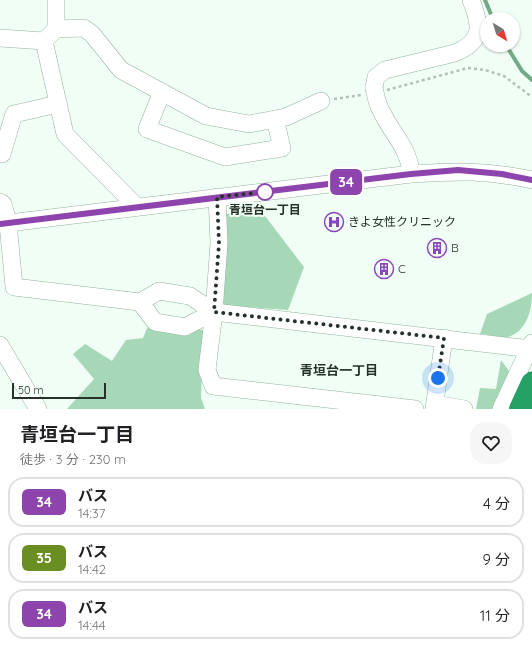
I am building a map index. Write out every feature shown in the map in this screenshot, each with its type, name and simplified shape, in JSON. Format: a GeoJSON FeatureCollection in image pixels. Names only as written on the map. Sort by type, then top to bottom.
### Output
{"type":"FeatureCollection","features":[{"type":"Feature","properties":{"kind":"highway"},"geometry":{"type":"LineString","coordinates":[[520,409],[532,383]]}},
{"type":"Feature","properties":{"kind":"street"},"geometry":{"type":"LineString","coordinates":[[56,0],[56,29]]}},
{"type":"Feature","properties":{"kind":"street"},"geometry":{"type":"LineString","coordinates":[[411,174],[408,157],[384,118],[375,94],[376,78],[385,70],[455,53],[465,49],[474,39],[479,27],[471,0]]}},
{"type":"Feature","properties":{"kind":"street"},"geometry":{"type":"LineString","coordinates":[[0,38],[44,41],[56,29],[84,28],[92,34],[121,70],[206,116],[249,124],[286,117],[321,101]]}},
{"type":"Feature","properties":{"kind":"street"},"geometry":{"type":"LineString","coordinates":[[44,41],[65,134],[137,207]]}},
{"type":"Feature","properties":{"kind":"street"},"geometry":{"type":"LineString","coordinates":[[162,92],[147,129],[225,157],[282,148],[275,119]]}},
{"type":"Feature","properties":{"kind":"street"},"geometry":{"type":"LineString","coordinates":[[2,154],[14,114],[58,104]]}},
{"type":"Feature","properties":{"kind":"street"},"geometry":{"type":"LineString","coordinates":[[4,224],[217,197],[411,174],[458,170],[502,174],[532,180]]}},
{"type":"Feature","properties":{"kind":"street"},"geometry":{"type":"LineString","coordinates":[[217,197],[219,243],[214,312],[207,370],[213,386],[357,406],[415,409]]}},
{"type":"Feature","properties":{"kind":"street"},"geometry":{"type":"LineString","coordinates":[[0,202],[3,204],[4,224],[14,287],[140,302],[158,291],[190,296],[214,312],[531,347],[501,409]]}},
{"type":"Feature","properties":{"kind":"street"},"geometry":{"type":"LineString","coordinates":[[140,302],[155,322],[185,327],[214,312]]}},
{"type":"Feature","properties":{"kind":"street"},"geometry":{"type":"LineString","coordinates":[[444,338],[434,407],[464,409]]}},
{"type":"Feature","properties":{"kind":"street"},"geometry":{"type":"LineString","coordinates":[[0,345],[38,409]]}},
{"type":"Feature","properties":{"kind":"path"},"geometry":{"type":"LineString","coordinates":[[321,101],[375,94],[468,68],[485,70],[504,76],[532,97]]}},
{"type":"Feature","properties":{"kind":"green space"},"geometry":{"type":"Polygon","coordinates":[[[262,212],[304,267],[288,310],[220,305],[224,214],[262,212]]]}},
{"type":"Feature","properties":{"kind":"green space"},"geometry":{"type":"Polygon","coordinates":[[[532,293],[529,313],[520,330],[508,337],[480,334],[487,314],[532,293]]]}},
{"type":"Feature","properties":{"kind":"green space"},"geometry":{"type":"Polygon","coordinates":[[[147,328],[180,333],[194,329],[203,330],[201,398],[205,409],[67,409],[94,379],[73,354],[85,344],[112,361],[126,340],[143,338],[147,328]]]}},
{"type":"Feature","properties":{"kind":"green space"},"geometry":{"type":"Polygon","coordinates":[[[501,360],[509,371],[492,409],[476,409],[480,388],[496,389],[501,360]]]}},
{"type":"Feature","properties":{"kind":"waterway"},"geometry":{"type":"LineString","coordinates":[[485,0],[490,12]]}},
{"type":"Feature","properties":{"kind":"waterway"},"geometry":{"type":"LineString","coordinates":[[510,52],[522,71],[532,80]]}},
{"type":"Feature","properties":{"kind":"bus line","name":"34"},"geometry":{"type":"LineString","coordinates":[[0,224],[411,174],[458,170],[502,174],[532,180]]}},
{"type":"Feature","properties":{"kind":"place","name":"青垣台一丁目"},"geometry":{"type":"Point","coordinates":[265,192]}},
{"type":"Feature","properties":{"kind":"place","name":"きよ女性クリニック"},"geometry":{"type":"Point","coordinates":[334,222]}},
{"type":"Feature","properties":{"kind":"place","name":"B"},"geometry":{"type":"Point","coordinates":[437,248]}},
{"type":"Feature","properties":{"kind":"place","name":"C"},"geometry":{"type":"Point","coordinates":[384,269]}},
{"type":"Feature","properties":{"kind":"district","name":"青垣台一丁目"},"geometry":{"type":"Point","coordinates":[339,370]}},
{"type":"Feature","properties":{"kind":"route"},"geometry":{"type":"LineString","coordinates":[[265,192],[217,197],[219,243],[214,312],[444,338],[438,378]]}}]}
